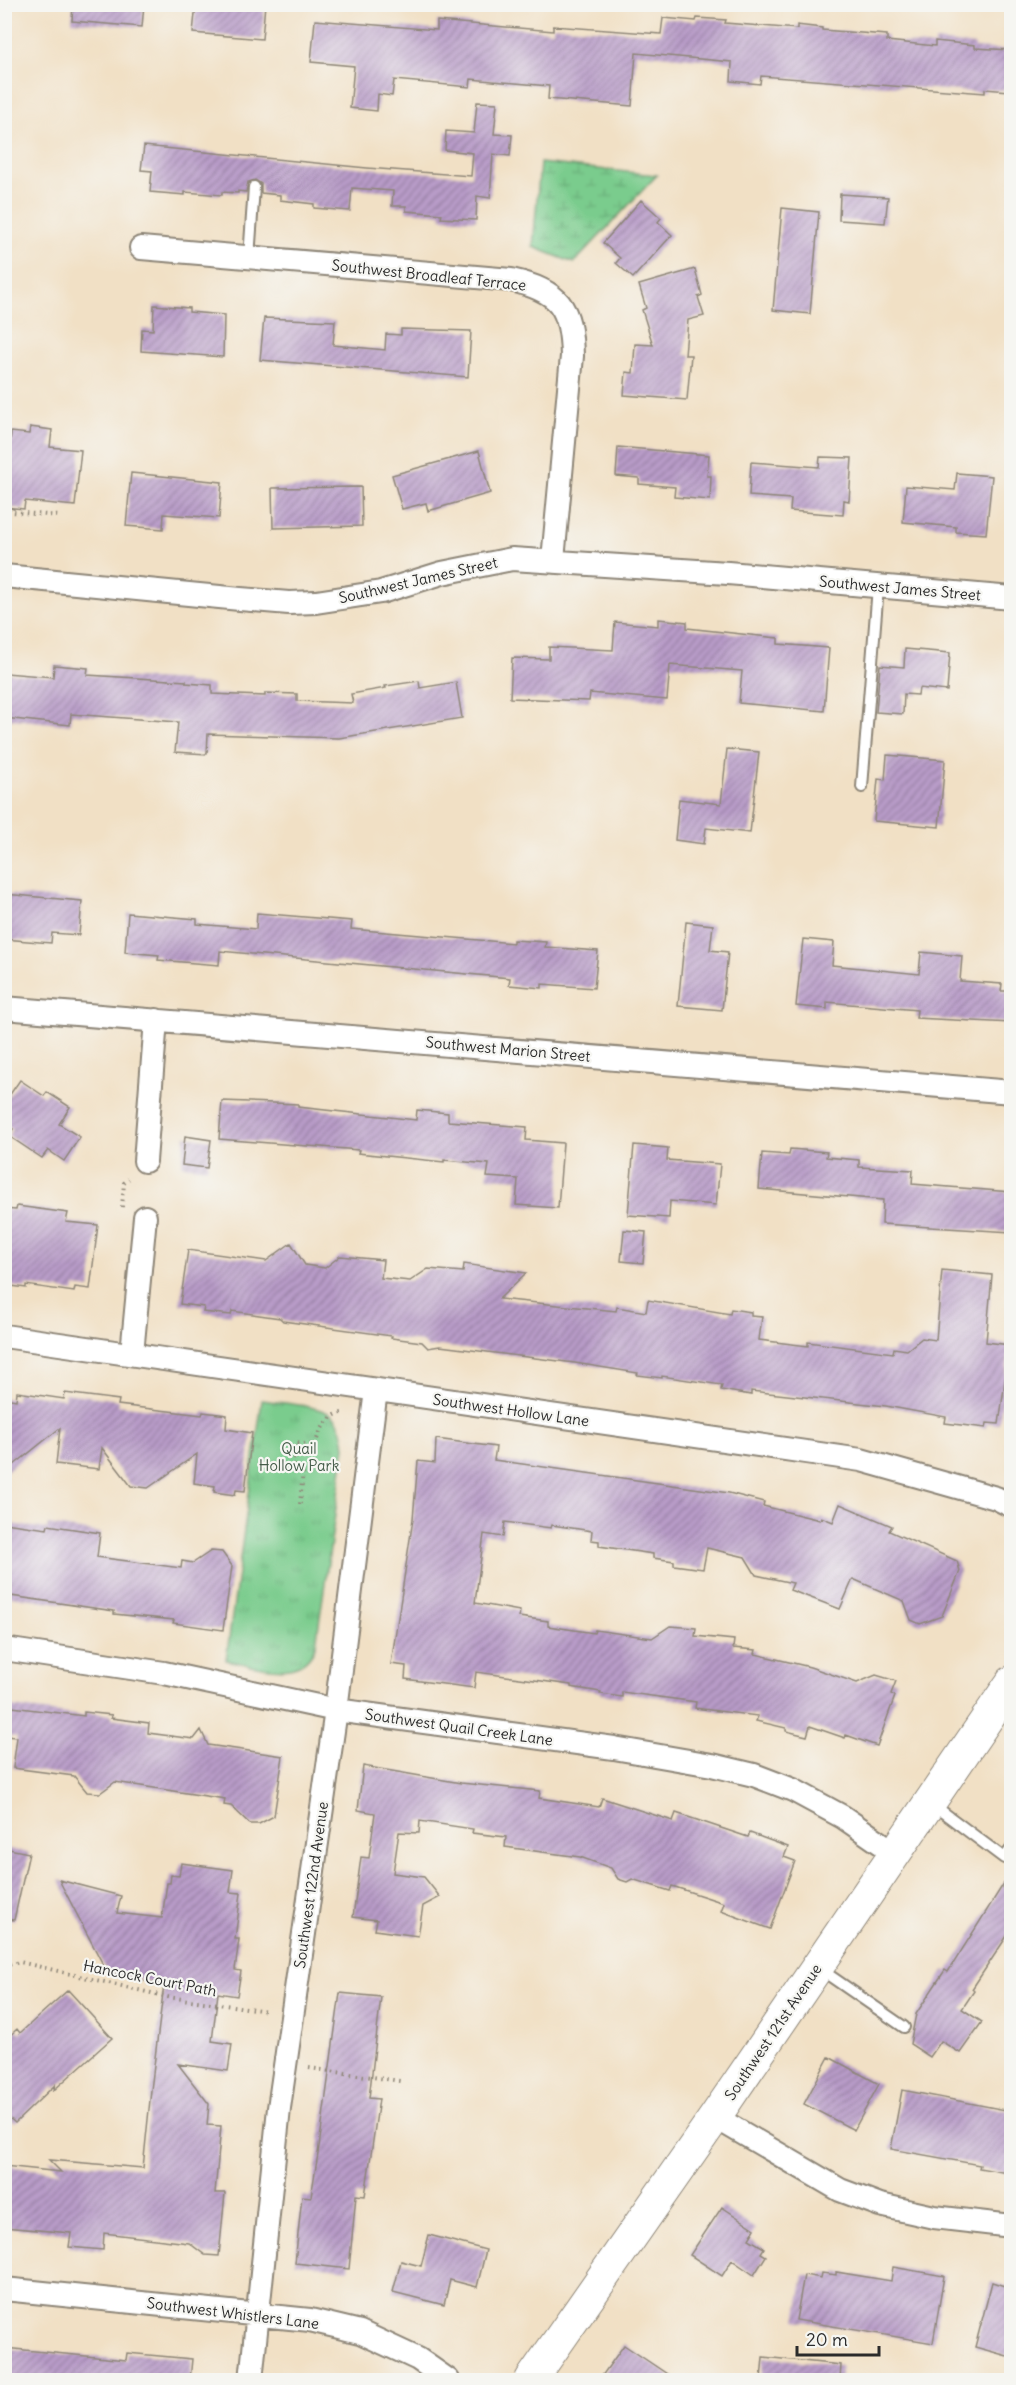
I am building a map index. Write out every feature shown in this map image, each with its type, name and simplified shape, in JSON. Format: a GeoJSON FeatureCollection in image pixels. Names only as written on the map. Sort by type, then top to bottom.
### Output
{"type":"FeatureCollection","features":[{"type":"Feature","properties":{"kind":"main road","name":"Southwest 121st Avenue"},"geometry":{"type":"LineString","coordinates":[[531,2380],[715,2117],[1011,1682]]}},
{"type":"Feature","properties":{"kind":"street","name":"Southwest Broadleaf Terrace"},"geometry":{"type":"LineString","coordinates":[[141,249],[511,280],[550,292],[561,304],[569,322],[572,356],[553,560]]}},
{"type":"Feature","properties":{"kind":"street","name":"Southwest James Street"},"geometry":{"type":"LineString","coordinates":[[4,576],[289,603],[346,599],[381,592],[442,573],[512,559],[728,573],[1011,598]]}},
{"type":"Feature","properties":{"kind":"street","name":"Southwest Marion Street"},"geometry":{"type":"LineString","coordinates":[[4,1008],[1011,1092]]}},
{"type":"Feature","properties":{"kind":"street"},"geometry":{"type":"LineString","coordinates":[[145,1161],[156,1020]]}},
{"type":"Feature","properties":{"kind":"street"},"geometry":{"type":"LineString","coordinates":[[132,1353],[145,1217]]}},
{"type":"Feature","properties":{"kind":"street","name":"Southwest Hollow Lane"},"geometry":{"type":"LineString","coordinates":[[4,1336],[861,1460],[996,1498],[1011,1506]]}},
{"type":"Feature","properties":{"kind":"street","name":"Southwest 122nd Avenue"},"geometry":{"type":"LineString","coordinates":[[251,2380],[279,2108],[336,1710],[376,1390]]}},
{"type":"Feature","properties":{"kind":"street","name":"Southwest Quail Creek Lane"},"geometry":{"type":"LineString","coordinates":[[4,1649],[164,1673],[336,1710],[614,1748],[712,1765],[754,1775],[793,1790],[843,1817],[894,1853]]}},
{"type":"Feature","properties":{"kind":"street"},"geometry":{"type":"LineString","coordinates":[[715,2117],[840,2190],[880,2205],[934,2217],[1011,2226]]}},
{"type":"Feature","properties":{"kind":"street","name":"Southwest Whistlers Lane"},"geometry":{"type":"LineString","coordinates":[[4,2289],[310,2320],[360,2332],[418,2359],[448,2380]]}},
{"type":"Feature","properties":{"kind":"lane"},"geometry":{"type":"LineString","coordinates":[[249,258],[254,187]]}},
{"type":"Feature","properties":{"kind":"lane"},"geometry":{"type":"LineString","coordinates":[[862,787],[878,587]]}},
{"type":"Feature","properties":{"kind":"lane"},"geometry":{"type":"LineString","coordinates":[[930,1802],[1004,1857],[1011,1848]]}},
{"type":"Feature","properties":{"kind":"lane"},"geometry":{"type":"LineString","coordinates":[[817,1967],[904,2027]]}},
{"type":"Feature","properties":{"kind":"path"},"geometry":{"type":"LineString","coordinates":[[13,508],[12,512],[60,516]]}},
{"type":"Feature","properties":{"kind":"path"},"geometry":{"type":"LineString","coordinates":[[145,1161],[142,1169],[124,1183],[121,1210],[145,1217]]}},
{"type":"Feature","properties":{"kind":"path"},"geometry":{"type":"LineString","coordinates":[[300,1504],[303,1471],[293,1470],[296,1443],[315,1445],[321,1428],[336,1413],[373,1417]]}},
{"type":"Feature","properties":{"kind":"path","name":"Hancock Court Path"},"geometry":{"type":"LineString","coordinates":[[4,1966],[20,1962],[168,1997],[292,2015]]}},
{"type":"Feature","properties":{"kind":"path"},"geometry":{"type":"LineString","coordinates":[[302,2067],[400,2081]]}},
{"type":"Feature","properties":{"kind":"green space"},"geometry":{"type":"Polygon","coordinates":[[[540,163],[657,175],[574,263],[533,247],[540,163]]]}},
{"type":"Feature","properties":{"kind":"green space","name":"Quail Hollow Park"},"geometry":{"type":"Polygon","coordinates":[[[262,1400],[310,1407],[327,1412],[339,1422],[345,1447],[316,1644],[310,1656],[301,1664],[290,1668],[264,1668],[226,1660],[262,1400]]]}},
{"type":"Feature","properties":{"kind":"building"},"geometry":{"type":"Polygon","coordinates":[[[73,4],[144,4],[142,27],[72,21],[73,4]]]}},
{"type":"Feature","properties":{"kind":"building"},"geometry":{"type":"Polygon","coordinates":[[[196,4],[265,4],[262,39],[193,33],[196,4]]]}},
{"type":"Feature","properties":{"kind":"building"},"geometry":{"type":"Polygon","coordinates":[[[663,18],[696,21],[697,18],[726,20],[725,23],[797,29],[797,25],[822,28],[822,30],[887,35],[887,41],[935,46],[935,41],[975,45],[975,48],[1011,50],[1009,91],[985,89],[985,93],[761,76],[760,84],[731,81],[732,62],[636,53],[632,106],[548,99],[549,86],[471,79],[470,87],[394,80],[392,96],[378,94],[377,111],[350,108],[354,66],[311,62],[315,20],[437,30],[437,21],[553,31],[553,26],[661,34],[663,18]]]}},
{"type":"Feature","properties":{"kind":"building"},"geometry":{"type":"Polygon","coordinates":[[[477,102],[497,103],[494,134],[512,135],[510,156],[493,154],[490,198],[477,196],[476,220],[441,218],[442,214],[406,211],[406,206],[392,206],[393,191],[352,188],[350,211],[314,208],[314,204],[280,200],[280,195],[261,193],[261,184],[255,180],[248,182],[246,192],[222,192],[222,195],[150,192],[152,171],[141,170],[144,146],[471,176],[473,153],[445,150],[446,131],[474,133],[477,102]]]}},
{"type":"Feature","properties":{"kind":"building"},"geometry":{"type":"Polygon","coordinates":[[[840,194],[888,197],[885,223],[839,220],[840,194]]]}},
{"type":"Feature","properties":{"kind":"building"},"geometry":{"type":"Polygon","coordinates":[[[641,200],[661,218],[658,222],[672,235],[633,278],[616,263],[620,258],[603,243],[641,200]]]}},
{"type":"Feature","properties":{"kind":"building"},"geometry":{"type":"Polygon","coordinates":[[[782,208],[819,212],[810,314],[773,310],[782,208]]]}},
{"type":"Feature","properties":{"kind":"building"},"geometry":{"type":"Polygon","coordinates":[[[695,269],[702,295],[698,297],[704,316],[688,320],[685,355],[691,355],[687,400],[624,395],[626,372],[633,373],[635,344],[653,345],[642,310],[646,308],[639,285],[695,269]]]}},
{"type":"Feature","properties":{"kind":"building"},"geometry":{"type":"Polygon","coordinates":[[[154,305],[189,308],[189,312],[224,315],[223,357],[141,351],[142,329],[153,330],[154,305]]]}},
{"type":"Feature","properties":{"kind":"building"},"geometry":{"type":"Polygon","coordinates":[[[264,318],[335,321],[333,345],[385,350],[386,334],[401,335],[401,329],[471,331],[468,377],[260,360],[264,318]]]}},
{"type":"Feature","properties":{"kind":"building"},"geometry":{"type":"Polygon","coordinates":[[[30,427],[52,430],[50,447],[81,450],[75,506],[25,501],[24,509],[4,507],[4,441],[10,442],[11,432],[29,434],[30,427]]]}},
{"type":"Feature","properties":{"kind":"building"},"geometry":{"type":"Polygon","coordinates":[[[618,447],[709,455],[707,476],[711,476],[710,500],[674,497],[675,487],[639,484],[639,478],[616,476],[618,447]]]}},
{"type":"Feature","properties":{"kind":"building"},"geometry":{"type":"Polygon","coordinates":[[[479,451],[490,493],[428,511],[426,503],[402,509],[392,475],[479,451]]]}},
{"type":"Feature","properties":{"kind":"building"},"geometry":{"type":"Polygon","coordinates":[[[820,457],[852,458],[849,501],[844,500],[843,515],[790,511],[791,499],[749,496],[751,462],[819,467],[820,457]]]}},
{"type":"Feature","properties":{"kind":"building"},"geometry":{"type":"Polygon","coordinates":[[[131,473],[222,482],[219,518],[164,514],[163,529],[126,526],[131,473]]]}},
{"type":"Feature","properties":{"kind":"building"},"geometry":{"type":"Polygon","coordinates":[[[957,473],[992,476],[986,534],[956,532],[956,527],[903,522],[906,486],[955,490],[957,473]]]}},
{"type":"Feature","properties":{"kind":"building"},"geometry":{"type":"Polygon","coordinates":[[[361,487],[362,526],[273,528],[272,488],[361,487]]]}},
{"type":"Feature","properties":{"kind":"building"},"geometry":{"type":"Polygon","coordinates":[[[658,619],[687,622],[687,628],[778,638],[778,644],[829,648],[824,711],[739,703],[742,671],[670,665],[667,700],[590,693],[589,701],[510,698],[512,658],[549,659],[549,647],[613,650],[615,622],[658,626],[658,619]]]}},
{"type":"Feature","properties":{"kind":"building"},"geometry":{"type":"Polygon","coordinates":[[[905,649],[950,653],[947,691],[919,688],[918,695],[904,694],[903,714],[876,712],[880,665],[904,667],[905,649]]]}},
{"type":"Feature","properties":{"kind":"building"},"geometry":{"type":"Polygon","coordinates":[[[54,665],[88,668],[87,675],[186,681],[186,683],[212,685],[212,694],[265,696],[265,693],[297,694],[297,701],[353,703],[351,694],[386,688],[385,686],[419,681],[420,688],[456,682],[462,718],[339,738],[208,734],[207,754],[175,752],[178,722],[71,714],[70,725],[4,718],[6,673],[53,677],[54,665]]]}},
{"type":"Feature","properties":{"kind":"building"},"geometry":{"type":"Polygon","coordinates":[[[727,749],[759,752],[750,833],[706,828],[704,844],[675,840],[679,799],[721,804],[727,749]]]}},
{"type":"Feature","properties":{"kind":"building"},"geometry":{"type":"Polygon","coordinates":[[[887,755],[945,760],[939,827],[874,821],[878,779],[885,780],[887,755]]]}},
{"type":"Feature","properties":{"kind":"building"},"geometry":{"type":"Polygon","coordinates":[[[4,894],[82,901],[79,935],[52,933],[51,943],[4,939],[4,894]]]}},
{"type":"Feature","properties":{"kind":"building"},"geometry":{"type":"Polygon","coordinates":[[[128,913],[197,919],[197,924],[256,929],[257,913],[352,921],[351,929],[513,943],[513,940],[546,942],[545,947],[598,951],[594,988],[542,984],[542,988],[509,985],[510,978],[220,951],[219,965],[158,960],[159,955],[125,952],[128,913]]]}},
{"type":"Feature","properties":{"kind":"building"},"geometry":{"type":"Polygon","coordinates":[[[686,922],[713,925],[710,950],[728,952],[722,1010],[678,1006],[686,922]]]}},
{"type":"Feature","properties":{"kind":"building"},"geometry":{"type":"Polygon","coordinates":[[[803,939],[834,942],[832,965],[919,974],[921,952],[962,956],[960,981],[1002,984],[1001,991],[1011,991],[1011,1023],[916,1018],[917,1010],[827,1002],[827,1009],[796,1006],[803,939]]]}},
{"type":"Feature","properties":{"kind":"building"},"geometry":{"type":"Polygon","coordinates":[[[20,1080],[44,1096],[47,1092],[70,1107],[59,1124],[80,1137],[64,1161],[48,1150],[42,1158],[9,1136],[13,1129],[4,1123],[4,1103],[20,1080]]]}},
{"type":"Feature","properties":{"kind":"building"},"geometry":{"type":"Polygon","coordinates":[[[222,1101],[298,1104],[298,1107],[416,1120],[417,1110],[448,1113],[448,1121],[527,1127],[526,1140],[563,1143],[558,1208],[516,1205],[518,1179],[487,1177],[489,1164],[444,1160],[444,1162],[358,1153],[359,1150],[219,1139],[222,1101]]]}},
{"type":"Feature","properties":{"kind":"building"},"geometry":{"type":"Polygon","coordinates":[[[185,1136],[211,1140],[207,1168],[182,1165],[185,1136]]]}},
{"type":"Feature","properties":{"kind":"building"},"geometry":{"type":"Polygon","coordinates":[[[634,1145],[668,1148],[667,1160],[720,1164],[716,1205],[670,1201],[669,1218],[628,1215],[634,1145]]]}},
{"type":"Feature","properties":{"kind":"building"},"geometry":{"type":"Polygon","coordinates":[[[790,1149],[827,1152],[826,1157],[859,1160],[859,1167],[913,1170],[912,1184],[1011,1192],[1011,1232],[882,1224],[883,1200],[759,1189],[762,1153],[789,1155],[790,1149]]]}},
{"type":"Feature","properties":{"kind":"building"},"geometry":{"type":"Polygon","coordinates":[[[17,1206],[68,1213],[66,1222],[98,1225],[90,1289],[75,1287],[74,1292],[26,1285],[26,1288],[4,1285],[4,1209],[16,1210],[17,1206]]]}},
{"type":"Feature","properties":{"kind":"building"},"geometry":{"type":"Polygon","coordinates":[[[624,1230],[646,1232],[643,1263],[621,1261],[624,1230]]]}},
{"type":"Feature","properties":{"kind":"building"},"geometry":{"type":"Polygon","coordinates":[[[291,1243],[305,1265],[325,1268],[340,1256],[383,1260],[381,1278],[410,1281],[428,1269],[463,1272],[464,1264],[526,1273],[499,1299],[616,1311],[617,1307],[646,1312],[648,1300],[730,1314],[731,1309],[751,1312],[751,1316],[762,1317],[759,1340],[808,1346],[808,1342],[893,1353],[894,1348],[907,1350],[922,1338],[936,1340],[942,1270],[992,1275],[986,1342],[1010,1345],[999,1424],[987,1423],[986,1428],[945,1423],[946,1417],[886,1406],[751,1391],[751,1395],[721,1390],[722,1385],[662,1376],[662,1378],[637,1375],[638,1373],[575,1363],[440,1346],[428,1348],[422,1342],[391,1338],[392,1336],[283,1321],[280,1318],[232,1311],[231,1315],[203,1312],[204,1307],[180,1304],[188,1250],[266,1261],[291,1243]]]}},
{"type":"Feature","properties":{"kind":"building"},"geometry":{"type":"Polygon","coordinates":[[[17,1392],[64,1399],[65,1393],[119,1400],[118,1405],[202,1415],[203,1412],[227,1415],[226,1429],[252,1433],[245,1491],[236,1490],[235,1495],[214,1492],[215,1486],[194,1483],[197,1454],[148,1488],[131,1486],[102,1448],[99,1469],[56,1464],[60,1428],[4,1473],[4,1398],[16,1400],[17,1392]]]}},
{"type":"Feature","properties":{"kind":"building"},"geometry":{"type":"Polygon","coordinates":[[[436,1439],[496,1447],[494,1460],[729,1493],[764,1502],[763,1506],[820,1520],[821,1517],[833,1522],[840,1504],[892,1526],[889,1531],[957,1561],[960,1571],[942,1616],[920,1624],[911,1620],[904,1601],[853,1579],[840,1609],[790,1590],[793,1583],[756,1575],[745,1557],[707,1548],[703,1569],[674,1565],[674,1561],[653,1558],[653,1554],[599,1546],[599,1541],[591,1540],[592,1531],[552,1525],[551,1528],[505,1522],[503,1537],[484,1534],[475,1603],[520,1611],[519,1617],[548,1621],[548,1626],[594,1633],[595,1630],[652,1638],[670,1626],[696,1628],[695,1636],[734,1640],[733,1648],[756,1650],[755,1654],[810,1667],[857,1683],[876,1675],[896,1681],[891,1694],[895,1696],[877,1746],[810,1726],[807,1736],[786,1731],[786,1728],[756,1721],[758,1716],[695,1708],[696,1702],[622,1692],[622,1697],[600,1694],[601,1692],[571,1687],[571,1685],[476,1672],[474,1688],[405,1679],[406,1666],[391,1664],[413,1519],[418,1461],[435,1463],[436,1439]]]}},
{"type":"Feature","properties":{"kind":"building"},"geometry":{"type":"Polygon","coordinates":[[[4,1523],[47,1529],[48,1525],[100,1533],[97,1557],[181,1568],[182,1561],[193,1563],[211,1551],[222,1552],[232,1566],[223,1630],[173,1623],[174,1620],[114,1614],[114,1611],[4,1595],[4,1523]]]}},
{"type":"Feature","properties":{"kind":"building"},"geometry":{"type":"Polygon","coordinates":[[[4,1706],[84,1716],[84,1712],[112,1715],[111,1718],[149,1723],[148,1733],[194,1739],[201,1730],[208,1745],[283,1756],[274,1816],[259,1824],[250,1824],[231,1806],[224,1805],[225,1799],[115,1782],[100,1793],[87,1792],[74,1776],[13,1768],[17,1737],[4,1736],[4,1706]]]}},
{"type":"Feature","properties":{"kind":"building"},"geometry":{"type":"Polygon","coordinates":[[[363,1766],[461,1783],[540,1791],[539,1798],[599,1807],[602,1798],[673,1821],[676,1813],[748,1837],[750,1833],[788,1847],[784,1857],[795,1861],[770,1929],[721,1911],[724,1903],[672,1886],[670,1891],[632,1879],[627,1882],[618,1879],[611,1868],[580,1857],[505,1847],[506,1837],[472,1833],[473,1829],[420,1821],[419,1833],[399,1832],[393,1873],[424,1877],[440,1897],[423,1906],[418,1936],[375,1930],[377,1920],[353,1917],[361,1857],[369,1858],[375,1813],[358,1810],[363,1766]]]}},
{"type":"Feature","properties":{"kind":"building"},"geometry":{"type":"Polygon","coordinates":[[[4,1848],[29,1853],[14,1920],[4,1919],[4,1848]]]}},
{"type":"Feature","properties":{"kind":"building"},"geometry":{"type":"Polygon","coordinates":[[[181,1863],[233,1870],[230,1892],[241,1893],[235,1939],[239,1939],[235,1970],[241,1971],[237,1996],[218,1993],[212,2041],[232,2044],[228,2071],[178,2064],[209,2104],[207,2125],[221,2126],[215,2193],[225,2193],[219,2256],[205,2255],[189,2243],[104,2233],[103,2250],[69,2247],[71,2233],[4,2227],[4,2166],[61,2172],[49,2160],[143,2168],[164,1985],[107,1972],[59,1880],[121,1896],[117,1913],[162,1918],[167,1883],[170,1883],[171,1875],[179,1876],[181,1863]]]}},
{"type":"Feature","properties":{"kind":"building"},"geometry":{"type":"Polygon","coordinates":[[[1011,1872],[1011,1930],[972,1989],[974,1991],[962,2009],[982,2022],[960,2053],[941,2041],[930,2057],[910,2044],[916,2014],[945,1970],[948,1972],[1011,1872]]]}},
{"type":"Feature","properties":{"kind":"building"},"geometry":{"type":"Polygon","coordinates":[[[68,1990],[112,2038],[54,2090],[55,2085],[15,2123],[4,2113],[4,2041],[17,2029],[20,2033],[68,1990]]]}},
{"type":"Feature","properties":{"kind":"building"},"geometry":{"type":"Polygon","coordinates":[[[340,1993],[381,1997],[369,2098],[379,2099],[365,2196],[356,2195],[349,2269],[295,2263],[302,2196],[311,2197],[340,1993]]]}},
{"type":"Feature","properties":{"kind":"building"},"geometry":{"type":"Polygon","coordinates":[[[829,2057],[879,2084],[854,2130],[804,2104],[829,2057]]]}},
{"type":"Feature","properties":{"kind":"building"},"geometry":{"type":"Polygon","coordinates":[[[902,2090],[1011,2111],[1011,2150],[1007,2173],[979,2168],[980,2165],[891,2149],[902,2090]]]}},
{"type":"Feature","properties":{"kind":"building"},"geometry":{"type":"Polygon","coordinates":[[[722,2207],[755,2229],[749,2239],[764,2248],[761,2253],[766,2256],[754,2275],[732,2260],[722,2276],[690,2255],[722,2207]]]}},
{"type":"Feature","properties":{"kind":"building"},"geometry":{"type":"Polygon","coordinates":[[[429,2235],[486,2250],[477,2287],[450,2280],[444,2305],[393,2292],[401,2261],[421,2266],[429,2235]]]}},
{"type":"Feature","properties":{"kind":"building"},"geometry":{"type":"Polygon","coordinates":[[[893,2267],[944,2276],[933,2343],[796,2320],[804,2275],[821,2278],[822,2273],[836,2275],[836,2272],[891,2281],[893,2267]]]}},
{"type":"Feature","properties":{"kind":"building"},"geometry":{"type":"Polygon","coordinates":[[[992,2282],[1011,2288],[1011,2357],[975,2347],[992,2282]]]}},
{"type":"Feature","properties":{"kind":"building"},"geometry":{"type":"Polygon","coordinates":[[[624,2345],[676,2380],[599,2380],[624,2345]]]}},
{"type":"Feature","properties":{"kind":"building"},"geometry":{"type":"Polygon","coordinates":[[[4,2348],[126,2360],[127,2353],[192,2359],[190,2380],[4,2380],[4,2348]]]}},
{"type":"Feature","properties":{"kind":"building"},"geometry":{"type":"Polygon","coordinates":[[[763,2357],[841,2365],[840,2380],[761,2380],[763,2357]]]}}]}
